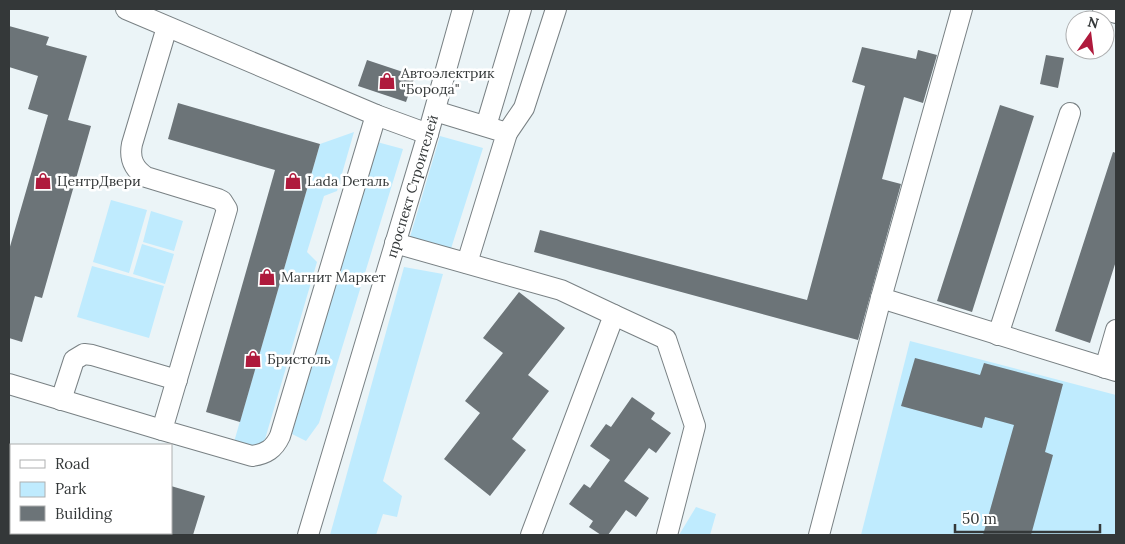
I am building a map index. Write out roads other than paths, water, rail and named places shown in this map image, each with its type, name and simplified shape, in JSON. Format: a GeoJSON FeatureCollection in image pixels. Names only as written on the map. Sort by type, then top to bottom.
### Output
{"type":"FeatureCollection","features":[{"type":"Feature","properties":{"kind":"street"},"geometry":{"type":"LineString","coordinates":[[126,9],[428,134]]}},
{"type":"Feature","properties":{"kind":"street","name":"проспект Строителей"},"geometry":{"type":"LineString","coordinates":[[308,535],[435,111],[463,9]]}},
{"type":"Feature","properties":{"kind":"street"},"geometry":{"type":"LineString","coordinates":[[486,126],[521,9]]}},
{"type":"Feature","properties":{"kind":"street"},"geometry":{"type":"LineString","coordinates":[[468,264],[507,133],[524,108],[556,9]]}},
{"type":"Feature","properties":{"kind":"street"},"geometry":{"type":"LineString","coordinates":[[819,535],[881,298],[962,9]]}},
{"type":"Feature","properties":{"kind":"street"},"geometry":{"type":"LineString","coordinates":[[1102,9],[1116,12]]}},
{"type":"Feature","properties":{"kind":"street"},"geometry":{"type":"LineString","coordinates":[[162,430],[227,209],[218,198],[146,177],[139,172],[131,158],[132,144],[167,27]]}},
{"type":"Feature","properties":{"kind":"street"},"geometry":{"type":"LineString","coordinates":[[435,111],[507,133]]}},
{"type":"Feature","properties":{"kind":"street"},"geometry":{"type":"LineString","coordinates":[[998,335],[1070,112]]}},
{"type":"Feature","properties":{"kind":"street"},"geometry":{"type":"LineString","coordinates":[[9,384],[252,456],[262,454],[276,445],[376,114]]}},
{"type":"Feature","properties":{"kind":"street"},"geometry":{"type":"LineString","coordinates":[[394,243],[561,290],[666,339],[696,426],[667,535]]}},
{"type":"Feature","properties":{"kind":"street"},"geometry":{"type":"LineString","coordinates":[[881,298],[1110,370],[1116,330]]}},
{"type":"Feature","properties":{"kind":"street"},"geometry":{"type":"LineString","coordinates":[[531,535],[614,315]]}},
{"type":"Feature","properties":{"kind":"street"},"geometry":{"type":"LineString","coordinates":[[61,400],[74,360],[84,354],[177,380]]}},
{"type":"Feature","properties":{"kind":"place","name":"Автоэлектрик \"Борода\""},"geometry":{"type":"Point","coordinates":[387,81]}},
{"type":"Feature","properties":{"kind":"place","name":"ЦентрДвери"},"geometry":{"type":"Point","coordinates":[43,181]}},
{"type":"Feature","properties":{"kind":"place","name":"Lada Dеталь"},"geometry":{"type":"Point","coordinates":[293,181]}},
{"type":"Feature","properties":{"kind":"place","name":"Магнит Маркет"},"geometry":{"type":"Point","coordinates":[267,277]}},
{"type":"Feature","properties":{"kind":"place","name":"Бристоль"},"geometry":{"type":"Point","coordinates":[253,359]}}]}
